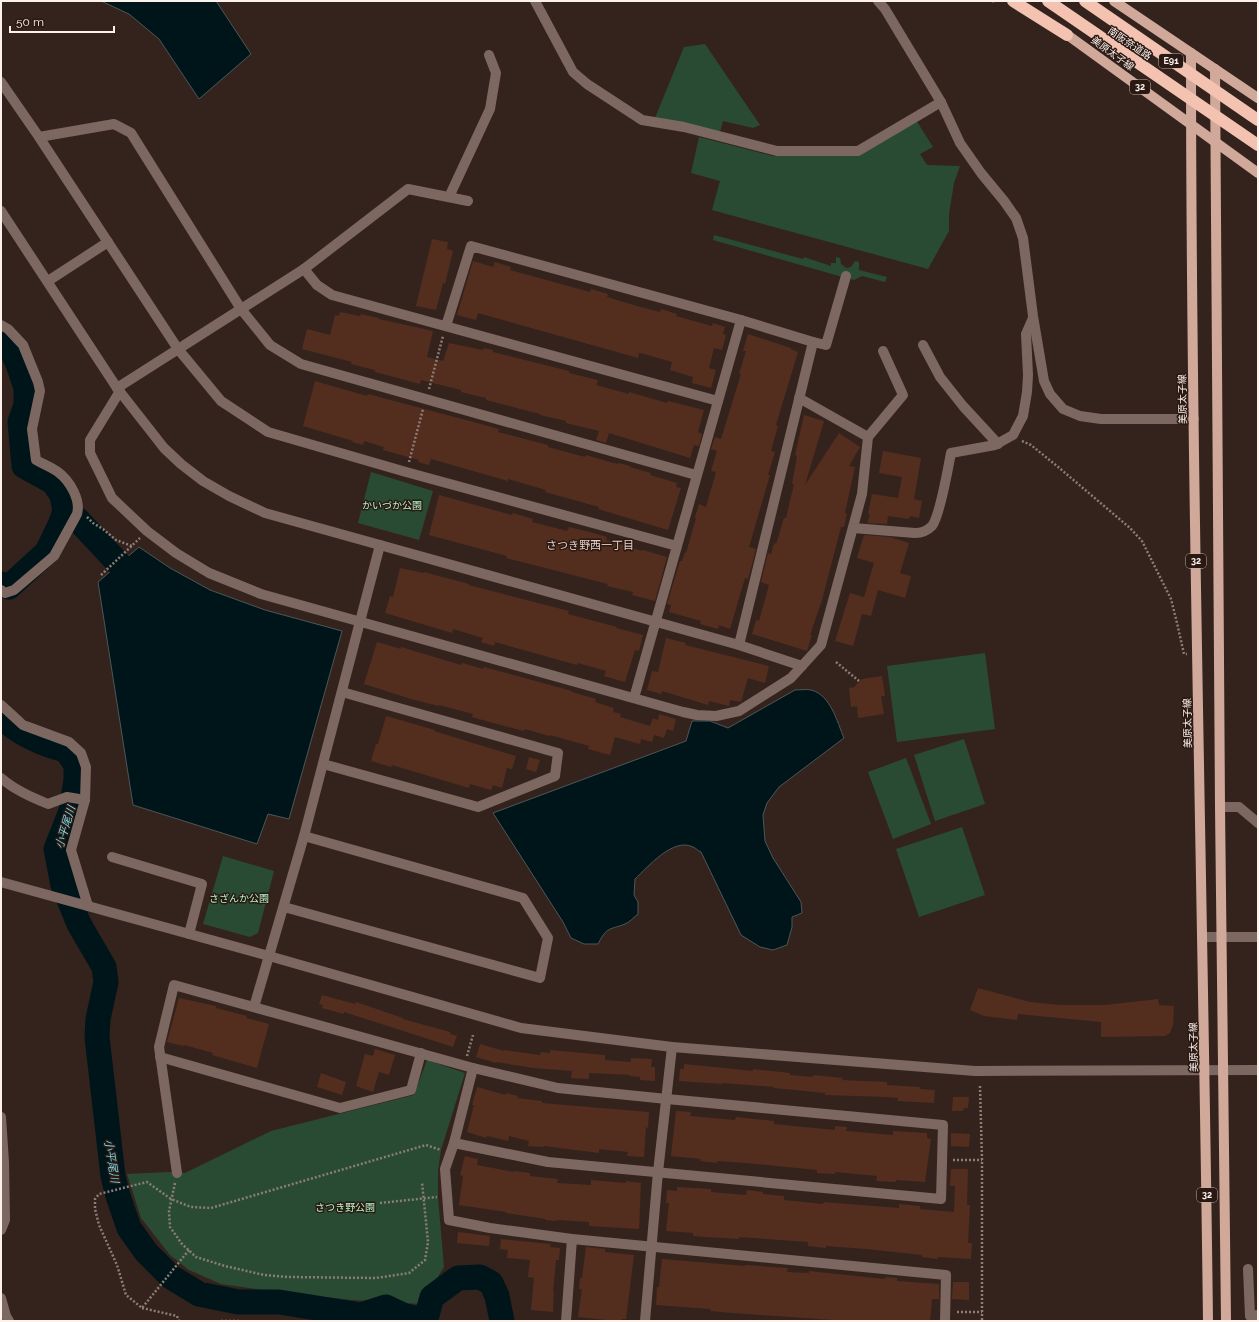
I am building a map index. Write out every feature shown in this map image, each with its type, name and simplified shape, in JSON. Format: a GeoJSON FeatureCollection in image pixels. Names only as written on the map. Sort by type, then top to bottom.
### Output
{"type":"FeatureCollection","features":[{"type":"Feature","properties":{"kind":"highway"},"geometry":{"type":"LineString","coordinates":[[1013,1],[1067,35]]}},
{"type":"Feature","properties":{"kind":"highway","name":"南阪奈道路"},"geometry":{"type":"LineString","coordinates":[[1048,1],[1258,145]]}},
{"type":"Feature","properties":{"kind":"highway","name":"南阪奈道路"},"geometry":{"type":"LineString","coordinates":[[1085,1],[1258,120]]}},
{"type":"Feature","properties":{"kind":"main road","name":"美原太子線"},"geometry":{"type":"LineString","coordinates":[[1022,1],[1258,174]]}},
{"type":"Feature","properties":{"kind":"main road"},"geometry":{"type":"LineString","coordinates":[[1114,1],[1258,98]]}},
{"type":"Feature","properties":{"kind":"main road","name":"美原太子線"},"geometry":{"type":"LineString","coordinates":[[1191,53],[1197,656],[1203,938],[1208,1321]]}},
{"type":"Feature","properties":{"kind":"main road","name":"32"},"geometry":{"type":"LineString","coordinates":[[1215,69],[1221,937],[1226,1321]]}},
{"type":"Feature","properties":{"kind":"street"},"geometry":{"type":"LineString","coordinates":[[535,1],[573,72],[587,84],[642,120],[684,127],[777,151],[858,150],[941,102]]}},
{"type":"Feature","properties":{"kind":"street"},"geometry":{"type":"LineString","coordinates":[[878,1],[885,9],[941,102],[960,143],[981,174],[1016,218],[1023,238],[1033,316],[1044,381],[1050,394],[1063,408],[1080,416],[1101,418],[1194,419]]}},
{"type":"Feature","properties":{"kind":"street"},"geometry":{"type":"LineString","coordinates":[[449,197],[490,109],[496,73],[489,55]]}},
{"type":"Feature","properties":{"kind":"street"},"geometry":{"type":"LineString","coordinates":[[1,82],[39,137],[178,349],[221,401],[268,432],[406,472],[677,546]]}},
{"type":"Feature","properties":{"kind":"street"},"geometry":{"type":"LineString","coordinates":[[39,137],[114,124],[131,133],[241,309],[270,345],[302,364],[696,475]]}},
{"type":"Feature","properties":{"kind":"street"},"geometry":{"type":"LineString","coordinates":[[468,201],[408,189],[304,269],[178,349],[119,390],[90,440],[90,453],[112,498],[147,531],[176,553],[209,573],[261,594],[683,712],[697,715],[716,716],[739,711],[791,678],[820,645],[862,494],[868,437],[903,395],[883,351]]}},
{"type":"Feature","properties":{"kind":"street"},"geometry":{"type":"LineString","coordinates":[[1,211],[119,390],[164,448],[181,464],[203,481],[229,496],[265,513],[739,645],[802,666]]}},
{"type":"Feature","properties":{"kind":"street"},"geometry":{"type":"LineString","coordinates":[[48,281],[108,242]]}},
{"type":"Feature","properties":{"kind":"street"},"geometry":{"type":"LineString","coordinates":[[446,326],[471,246],[741,320],[826,345],[846,276]]}},
{"type":"Feature","properties":{"kind":"street"},"geometry":{"type":"LineString","coordinates":[[304,269],[317,286],[332,295],[718,401]]}},
{"type":"Feature","properties":{"kind":"street"},"geometry":{"type":"LineString","coordinates":[[853,528],[915,534],[923,532],[931,526],[937,516],[951,453],[995,445],[1012,435],[1023,416],[1028,375],[1026,334],[1033,316]]}},
{"type":"Feature","properties":{"kind":"street"},"geometry":{"type":"LineString","coordinates":[[634,698],[741,320]]}},
{"type":"Feature","properties":{"kind":"street"},"geometry":{"type":"LineString","coordinates":[[1,325],[23,345],[38,382],[40,391],[32,429],[36,460],[58,472],[67,482],[77,498],[76,515],[54,556],[14,590],[5,593],[1,590]]}},
{"type":"Feature","properties":{"kind":"street"},"geometry":{"type":"LineString","coordinates":[[739,645],[813,342]]}},
{"type":"Feature","properties":{"kind":"street"},"geometry":{"type":"LineString","coordinates":[[923,345],[940,377],[963,406],[998,444]]}},
{"type":"Feature","properties":{"kind":"street"},"geometry":{"type":"LineString","coordinates":[[799,398],[868,437]]}},
{"type":"Feature","properties":{"kind":"street"},"geometry":{"type":"LineString","coordinates":[[254,1007],[304,836],[380,545]]}},
{"type":"Feature","properties":{"kind":"street"},"geometry":{"type":"LineString","coordinates":[[323,764],[478,806],[555,776],[558,753],[342,692]]}},
{"type":"Feature","properties":{"kind":"street"},"geometry":{"type":"LineString","coordinates":[[1,705],[23,725],[69,742],[81,753],[86,767],[86,800],[70,850],[83,905]]}},
{"type":"Feature","properties":{"kind":"street"},"geometry":{"type":"LineString","coordinates":[[1,778],[11,787],[34,799],[48,804],[67,797],[86,800]]}},
{"type":"Feature","properties":{"kind":"street"},"geometry":{"type":"LineString","coordinates":[[1220,807],[1240,808],[1258,823]]}},
{"type":"Feature","properties":{"kind":"street"},"geometry":{"type":"LineString","coordinates":[[284,907],[540,978],[548,938],[523,898],[304,836]]}},
{"type":"Feature","properties":{"kind":"street"},"geometry":{"type":"LineString","coordinates":[[112,857],[202,884],[189,934]]}},
{"type":"Feature","properties":{"kind":"street"},"geometry":{"type":"LineString","coordinates":[[1,882],[522,1028],[672,1047],[975,1071],[1258,1070]]}},
{"type":"Feature","properties":{"kind":"street"},"geometry":{"type":"LineString","coordinates":[[1203,938],[1258,937]]}},
{"type":"Feature","properties":{"kind":"street"},"geometry":{"type":"LineString","coordinates":[[177,1172],[159,1047],[174,984],[468,1067],[558,1088],[943,1125],[941,1199],[548,1162],[453,1147]]}},
{"type":"Feature","properties":{"kind":"street"},"geometry":{"type":"LineString","coordinates":[[644,1321],[658,1172],[672,1047]]}},
{"type":"Feature","properties":{"kind":"street"},"geometry":{"type":"LineString","coordinates":[[160,1057],[340,1108],[411,1090],[421,1053]]}},
{"type":"Feature","properties":{"kind":"street"},"geometry":{"type":"LineString","coordinates":[[468,1067],[453,1147],[445,1169],[449,1220],[490,1228],[572,1239],[946,1274],[945,1321]]}},
{"type":"Feature","properties":{"kind":"street"},"geometry":{"type":"LineString","coordinates":[[1,1117],[6,1220],[1,1230]]}},
{"type":"Feature","properties":{"kind":"street"},"geometry":{"type":"LineString","coordinates":[[566,1321],[572,1239]]}},
{"type":"Feature","properties":{"kind":"street"},"geometry":{"type":"LineString","coordinates":[[1248,1269],[1250,1316],[1258,1315]]}},
{"type":"Feature","properties":{"kind":"street"},"geometry":{"type":"LineString","coordinates":[[1,1298],[6,1316],[10,1321]]}},
{"type":"Feature","properties":{"kind":"path"},"geometry":{"type":"LineString","coordinates":[[1012,435],[1031,445],[1057,466],[1130,528],[1142,541],[1171,599],[1178,623],[1184,654],[1197,656]]}},
{"type":"Feature","properties":{"kind":"path"},"geometry":{"type":"LineString","coordinates":[[76,515],[104,529],[116,540],[132,546],[101,575]]}},
{"type":"Feature","properties":{"kind":"path"},"geometry":{"type":"LineString","coordinates":[[836,662],[860,681]]}},
{"type":"Feature","properties":{"kind":"path"},"geometry":{"type":"LineString","coordinates":[[468,1067],[473,1035]]}},
{"type":"Feature","properties":{"kind":"path"},"geometry":{"type":"LineString","coordinates":[[980,1086],[982,1160],[982,1321]]}},
{"type":"Feature","properties":{"kind":"path"},"geometry":{"type":"LineString","coordinates":[[179,1321],[177,1316],[142,1308],[126,1295],[117,1265],[99,1225],[95,1209],[95,1199],[99,1194],[147,1182],[171,1199],[191,1207],[211,1208],[426,1145],[453,1147]]}},
{"type":"Feature","properties":{"kind":"path"},"geometry":{"type":"LineString","coordinates":[[952,1160],[982,1160]]}},
{"type":"Feature","properties":{"kind":"path"},"geometry":{"type":"LineString","coordinates":[[177,1172],[169,1211],[170,1227],[182,1244],[196,1257],[225,1266],[264,1275],[288,1277],[376,1278],[409,1273],[425,1260],[428,1242],[422,1182]]}},
{"type":"Feature","properties":{"kind":"path"},"geometry":{"type":"LineString","coordinates":[[380,1203],[430,1198]]}},
{"type":"Feature","properties":{"kind":"path"},"geometry":{"type":"LineString","coordinates":[[142,1308],[189,1250]]}},
{"type":"Feature","properties":{"kind":"path"},"geometry":{"type":"LineString","coordinates":[[954,1312],[982,1312]]}},
{"type":"Feature","properties":{"kind":"path"},"geometry":{"type":"LineString","coordinates":[[221,1321],[239,1321]]}},
{"type":"Feature","properties":{"kind":"green space"},"geometry":{"type":"Polygon","coordinates":[[[705,44],[760,125],[753,128],[723,121],[720,132],[655,118],[684,47],[705,44]]]}},
{"type":"Feature","properties":{"kind":"green space"},"geometry":{"type":"Polygon","coordinates":[[[916,120],[933,147],[920,154],[927,165],[960,166],[954,183],[949,214],[949,231],[928,269],[712,210],[720,181],[691,173],[699,137],[773,156],[858,156],[916,120]]]}},
{"type":"Feature","properties":{"kind":"green space"},"geometry":{"type":"Polygon","coordinates":[[[714,235],[803,259],[804,257],[831,266],[831,263],[836,263],[836,257],[840,258],[841,264],[846,268],[851,267],[855,261],[859,262],[859,270],[887,277],[885,282],[862,276],[854,280],[713,240],[714,235]]]}},
{"type":"Feature","properties":{"kind":"green space","name":"かいづか公園"},"geometry":{"type":"Polygon","coordinates":[[[371,472],[433,491],[419,540],[358,523],[371,472]]]}},
{"type":"Feature","properties":{"kind":"green space"},"geometry":{"type":"Polygon","coordinates":[[[985,653],[995,729],[897,742],[887,666],[985,653]]]}},
{"type":"Feature","properties":{"kind":"green space"},"geometry":{"type":"Polygon","coordinates":[[[964,739],[985,804],[935,821],[914,755],[964,739]]]}},
{"type":"Feature","properties":{"kind":"green space"},"geometry":{"type":"Polygon","coordinates":[[[906,758],[931,824],[893,839],[868,772],[906,758]]]}},
{"type":"Feature","properties":{"kind":"green space"},"geometry":{"type":"Polygon","coordinates":[[[962,827],[985,895],[919,917],[896,849],[962,827]]]}},
{"type":"Feature","properties":{"kind":"green space","name":"さざんか公園"},"geometry":{"type":"Polygon","coordinates":[[[223,856],[274,871],[258,933],[250,937],[203,924],[223,856]]]}},
{"type":"Feature","properties":{"kind":"green space","name":"さつき野公園"},"geometry":{"type":"Polygon","coordinates":[[[427,1060],[465,1073],[441,1150],[438,1171],[438,1197],[444,1267],[421,1304],[352,1300],[276,1292],[221,1284],[189,1270],[170,1255],[141,1218],[127,1174],[169,1172],[185,1173],[271,1131],[414,1095],[427,1060]]]}},
{"type":"Feature","properties":{"kind":"shaded area"},"geometry":{"type":"Polygon","coordinates":[[[101,1],[216,1],[251,54],[199,99],[159,39],[129,14],[101,1]]]}},
{"type":"Feature","properties":{"kind":"shaded area"},"geometry":{"type":"Polygon","coordinates":[[[139,547],[170,568],[210,590],[265,610],[342,631],[289,819],[268,814],[257,844],[133,805],[98,582],[139,547]]]}},
{"type":"Feature","properties":{"kind":"shaded area"},"geometry":{"type":"Polygon","coordinates":[[[795,690],[811,690],[824,697],[836,717],[844,738],[779,787],[767,803],[763,815],[765,841],[773,858],[801,902],[802,913],[792,917],[792,927],[787,945],[773,950],[760,947],[741,935],[701,852],[694,847],[685,845],[677,846],[661,855],[635,879],[634,895],[638,902],[638,914],[630,921],[607,931],[598,944],[584,944],[571,938],[563,922],[493,813],[686,741],[692,721],[710,721],[728,728],[795,690]]]}},
{"type":"Feature","properties":{"kind":"building"},"geometry":{"type":"Polygon","coordinates":[[[432,239],[448,242],[447,249],[453,251],[445,284],[443,283],[436,310],[416,306],[432,239]]]}},
{"type":"Feature","properties":{"kind":"building"},"geometry":{"type":"Polygon","coordinates":[[[473,261],[493,267],[495,262],[511,267],[510,270],[590,292],[591,289],[608,294],[607,297],[637,306],[660,312],[661,309],[677,314],[676,316],[712,326],[713,323],[725,327],[723,334],[726,335],[722,350],[714,348],[709,368],[716,370],[711,388],[692,383],[693,377],[670,370],[672,362],[639,353],[638,358],[478,313],[476,320],[457,315],[473,261]]]}},
{"type":"Feature","properties":{"kind":"building"},"geometry":{"type":"Polygon","coordinates":[[[340,312],[360,316],[361,314],[433,331],[427,357],[443,361],[449,343],[483,350],[484,348],[493,350],[493,352],[569,371],[569,373],[598,380],[596,385],[629,394],[629,392],[667,403],[668,401],[704,410],[698,432],[702,434],[699,446],[694,445],[690,458],[609,433],[606,443],[596,440],[599,431],[486,400],[486,398],[461,392],[461,390],[421,380],[420,384],[375,372],[375,370],[351,364],[352,362],[302,349],[307,329],[330,335],[335,315],[339,316],[340,312]]]}},
{"type":"Feature","properties":{"kind":"building"},"geometry":{"type":"Polygon","coordinates":[[[748,334],[791,348],[798,352],[776,425],[778,426],[771,451],[775,452],[768,475],[770,475],[749,547],[756,549],[748,579],[745,578],[730,629],[719,625],[718,629],[700,624],[701,621],[669,612],[671,605],[667,604],[680,561],[682,561],[685,552],[686,553],[699,504],[706,507],[716,472],[711,471],[717,451],[711,449],[715,437],[721,439],[741,374],[739,374],[746,351],[743,351],[748,334]]]}},
{"type":"Feature","properties":{"kind":"building"},"geometry":{"type":"Polygon","coordinates":[[[315,381],[367,396],[368,394],[499,429],[498,432],[548,445],[548,447],[585,457],[586,455],[617,464],[630,466],[651,473],[650,475],[677,483],[676,487],[681,488],[668,530],[598,509],[599,507],[545,492],[546,490],[508,479],[508,481],[431,459],[429,465],[418,462],[419,460],[383,450],[384,447],[364,441],[363,445],[303,426],[315,381]]]}},
{"type":"Feature","properties":{"kind":"building"},"geometry":{"type":"Polygon","coordinates":[[[804,415],[824,421],[805,485],[839,433],[860,447],[849,466],[855,467],[845,513],[847,514],[844,527],[841,527],[822,600],[810,635],[812,635],[807,651],[752,634],[756,620],[759,621],[769,585],[761,582],[768,553],[771,554],[774,543],[776,544],[784,518],[786,518],[794,484],[792,484],[797,456],[795,455],[804,415]]]}},
{"type":"Feature","properties":{"kind":"building"},"geometry":{"type":"Polygon","coordinates":[[[883,451],[921,458],[914,499],[922,501],[919,518],[910,516],[909,519],[888,516],[887,524],[867,523],[870,514],[868,514],[872,494],[898,498],[902,477],[879,473],[883,451]]]}},
{"type":"Feature","properties":{"kind":"building"},"geometry":{"type":"Polygon","coordinates":[[[439,495],[512,515],[513,513],[533,519],[532,522],[567,531],[569,527],[590,532],[607,537],[606,540],[667,557],[655,601],[632,595],[633,592],[607,586],[608,584],[506,558],[507,556],[429,535],[439,495]]]}},
{"type":"Feature","properties":{"kind":"building"},"geometry":{"type":"Polygon","coordinates":[[[864,535],[890,537],[909,543],[900,573],[911,576],[905,598],[878,590],[871,616],[862,614],[853,646],[835,641],[850,593],[864,597],[874,563],[857,558],[864,535]]]}},
{"type":"Feature","properties":{"kind":"building"},"geometry":{"type":"Polygon","coordinates":[[[400,568],[424,572],[569,611],[568,614],[643,635],[639,651],[635,650],[625,682],[604,676],[606,671],[578,663],[577,665],[495,642],[494,646],[481,642],[483,638],[453,629],[452,633],[385,613],[390,596],[393,597],[400,568]]]}},
{"type":"Feature","properties":{"kind":"building"},"geometry":{"type":"Polygon","coordinates":[[[666,638],[686,643],[685,645],[769,666],[765,683],[748,678],[741,702],[730,700],[729,706],[709,701],[708,705],[662,691],[661,694],[647,690],[652,671],[658,672],[666,638]]]}},
{"type":"Feature","properties":{"kind":"building"},"geometry":{"type":"Polygon","coordinates":[[[377,642],[401,649],[401,647],[461,665],[462,663],[483,669],[484,667],[572,691],[596,699],[595,702],[614,708],[613,712],[621,714],[620,717],[650,726],[653,718],[658,720],[659,714],[676,719],[673,731],[667,729],[664,738],[654,735],[652,742],[641,739],[640,744],[615,737],[610,755],[588,749],[589,746],[550,735],[549,736],[525,729],[524,731],[493,723],[472,717],[473,714],[411,699],[364,684],[377,642]]]}},
{"type":"Feature","properties":{"kind":"building"},"geometry":{"type":"Polygon","coordinates":[[[882,676],[885,696],[881,696],[884,714],[858,718],[857,706],[851,707],[849,688],[855,687],[862,679],[882,676]]]}},
{"type":"Feature","properties":{"kind":"building"},"geometry":{"type":"Polygon","coordinates":[[[386,716],[516,756],[512,769],[507,768],[502,788],[493,785],[491,790],[470,784],[469,788],[392,765],[391,767],[371,761],[376,744],[378,744],[386,716]]]}},
{"type":"Feature","properties":{"kind":"building"},"geometry":{"type":"Polygon","coordinates":[[[529,757],[540,760],[536,772],[526,769],[529,757]]]}},
{"type":"Feature","properties":{"kind":"building"},"geometry":{"type":"Polygon","coordinates":[[[978,988],[1030,1002],[1059,1005],[1105,1005],[1158,999],[1159,1005],[1174,1006],[1173,1025],[1170,1033],[1165,1036],[1101,1037],[1101,1022],[1018,1014],[1017,1020],[984,1016],[970,1010],[978,988]]]}},
{"type":"Feature","properties":{"kind":"building"},"geometry":{"type":"Polygon","coordinates":[[[322,995],[355,1004],[356,1002],[403,1019],[450,1032],[450,1034],[457,1036],[453,1047],[344,1012],[344,1014],[322,1008],[323,1005],[319,1004],[322,995]]]}},
{"type":"Feature","properties":{"kind":"building"},"geometry":{"type":"Polygon","coordinates":[[[179,998],[216,1006],[216,1008],[247,1016],[246,1018],[269,1024],[257,1068],[212,1055],[213,1053],[167,1042],[179,998]]]}},
{"type":"Feature","properties":{"kind":"building"},"geometry":{"type":"Polygon","coordinates":[[[480,1044],[504,1051],[540,1055],[541,1052],[550,1053],[550,1050],[605,1055],[605,1060],[631,1062],[631,1058],[652,1059],[651,1067],[655,1067],[655,1081],[640,1080],[640,1077],[630,1075],[589,1073],[589,1079],[571,1078],[572,1071],[496,1063],[476,1057],[480,1044]]]}},
{"type":"Feature","properties":{"kind":"building"},"geometry":{"type":"Polygon","coordinates":[[[375,1049],[395,1055],[389,1075],[379,1072],[373,1092],[356,1086],[365,1054],[373,1056],[375,1049]]]}},
{"type":"Feature","properties":{"kind":"building"},"geometry":{"type":"Polygon","coordinates":[[[684,1064],[753,1071],[753,1069],[790,1073],[790,1075],[813,1077],[813,1075],[843,1078],[842,1080],[887,1082],[887,1085],[920,1087],[920,1089],[935,1090],[934,1103],[898,1101],[898,1098],[886,1097],[825,1095],[825,1093],[774,1087],[679,1081],[680,1069],[684,1069],[684,1064]]]}},
{"type":"Feature","properties":{"kind":"building"},"geometry":{"type":"Polygon","coordinates":[[[321,1073],[346,1082],[342,1095],[317,1087],[321,1073]]]}},
{"type":"Feature","properties":{"kind":"building"},"geometry":{"type":"Polygon","coordinates":[[[477,1087],[506,1095],[506,1093],[518,1096],[517,1098],[542,1101],[542,1103],[649,1112],[648,1128],[646,1127],[644,1157],[627,1156],[628,1152],[599,1149],[599,1153],[544,1146],[528,1146],[529,1141],[509,1136],[508,1141],[487,1136],[486,1138],[467,1132],[477,1087]]]}},
{"type":"Feature","properties":{"kind":"building"},"geometry":{"type":"Polygon","coordinates":[[[953,1097],[969,1097],[968,1108],[964,1108],[963,1111],[952,1111],[953,1097]]]}},
{"type":"Feature","properties":{"kind":"building"},"geometry":{"type":"Polygon","coordinates":[[[676,1111],[691,1112],[690,1116],[735,1120],[736,1117],[774,1121],[774,1124],[835,1130],[835,1126],[847,1127],[846,1131],[893,1135],[893,1131],[927,1133],[927,1138],[931,1139],[925,1182],[896,1180],[896,1182],[876,1181],[877,1176],[835,1172],[835,1174],[817,1173],[817,1170],[746,1163],[717,1161],[717,1163],[700,1161],[701,1159],[671,1156],[676,1111]]]}},
{"type":"Feature","properties":{"kind":"building"},"geometry":{"type":"Polygon","coordinates":[[[951,1133],[970,1134],[969,1147],[951,1146],[951,1133]]]}},
{"type":"Feature","properties":{"kind":"building"},"geometry":{"type":"Polygon","coordinates":[[[465,1156],[478,1159],[477,1165],[514,1172],[530,1173],[530,1176],[558,1179],[557,1183],[591,1185],[591,1180],[641,1183],[639,1229],[589,1226],[589,1222],[545,1220],[459,1205],[463,1176],[460,1175],[465,1156]]]}},
{"type":"Feature","properties":{"kind":"building"},"geometry":{"type":"Polygon","coordinates":[[[951,1169],[968,1169],[967,1205],[970,1205],[968,1243],[972,1243],[971,1259],[938,1257],[938,1259],[922,1257],[922,1255],[866,1249],[808,1246],[808,1242],[739,1237],[739,1239],[693,1236],[693,1233],[666,1231],[669,1203],[666,1203],[667,1190],[677,1191],[677,1187],[711,1189],[711,1192],[746,1195],[747,1190],[763,1192],[763,1194],[784,1196],[784,1200],[823,1204],[824,1202],[899,1208],[899,1204],[920,1206],[920,1209],[954,1212],[955,1186],[950,1186],[951,1169]]]}},
{"type":"Feature","properties":{"kind":"building"},"geometry":{"type":"Polygon","coordinates":[[[458,1232],[490,1236],[489,1246],[457,1243],[458,1232]]]}},
{"type":"Feature","properties":{"kind":"building"},"geometry":{"type":"Polygon","coordinates":[[[501,1239],[551,1244],[550,1247],[560,1248],[559,1260],[556,1260],[553,1312],[531,1310],[534,1278],[528,1277],[530,1260],[507,1258],[508,1250],[500,1249],[501,1239]]]}},
{"type":"Feature","properties":{"kind":"building"},"geometry":{"type":"Polygon","coordinates":[[[586,1247],[605,1249],[605,1252],[634,1255],[626,1319],[617,1321],[578,1317],[582,1289],[579,1289],[580,1278],[582,1278],[586,1247]]]}},
{"type":"Feature","properties":{"kind":"building"},"geometry":{"type":"Polygon","coordinates":[[[662,1259],[788,1268],[787,1272],[809,1273],[809,1271],[885,1279],[885,1277],[897,1278],[897,1281],[939,1284],[939,1299],[932,1299],[930,1321],[834,1321],[656,1305],[657,1287],[659,1287],[662,1259]]]}},
{"type":"Feature","properties":{"kind":"building"},"geometry":{"type":"Polygon","coordinates":[[[953,1282],[969,1282],[969,1300],[952,1299],[953,1282]]]}},
{"type":"Feature","properties":{"kind":"waterway","name":"小平尾川"},"geometry":{"type":"LineString","coordinates":[[1,339],[9,345],[18,364],[26,388],[26,405],[20,422],[24,466],[53,482],[62,495],[65,511],[47,552],[9,587],[1,584]]}},
{"type":"Feature","properties":{"kind":"waterway"},"geometry":{"type":"LineString","coordinates":[[65,511],[78,520],[119,564]]}},
{"type":"Feature","properties":{"kind":"waterway","name":"小平尾川"},"geometry":{"type":"LineString","coordinates":[[1,716],[15,728],[31,738],[66,750],[76,765],[76,780],[71,811],[56,849],[63,885],[79,924],[104,967],[106,982],[98,1019],[97,1037],[113,1176],[129,1228],[146,1252],[171,1277],[199,1294],[238,1302],[279,1302],[361,1315],[386,1307],[403,1315],[421,1320],[427,1315],[432,1297],[458,1278],[480,1277],[491,1283],[497,1296],[502,1321]]}},
{"type":"Feature","properties":{"kind":"district","name":"さつき野西一丁目"},"geometry":{"type":"Point","coordinates":[590,545]}}]}
